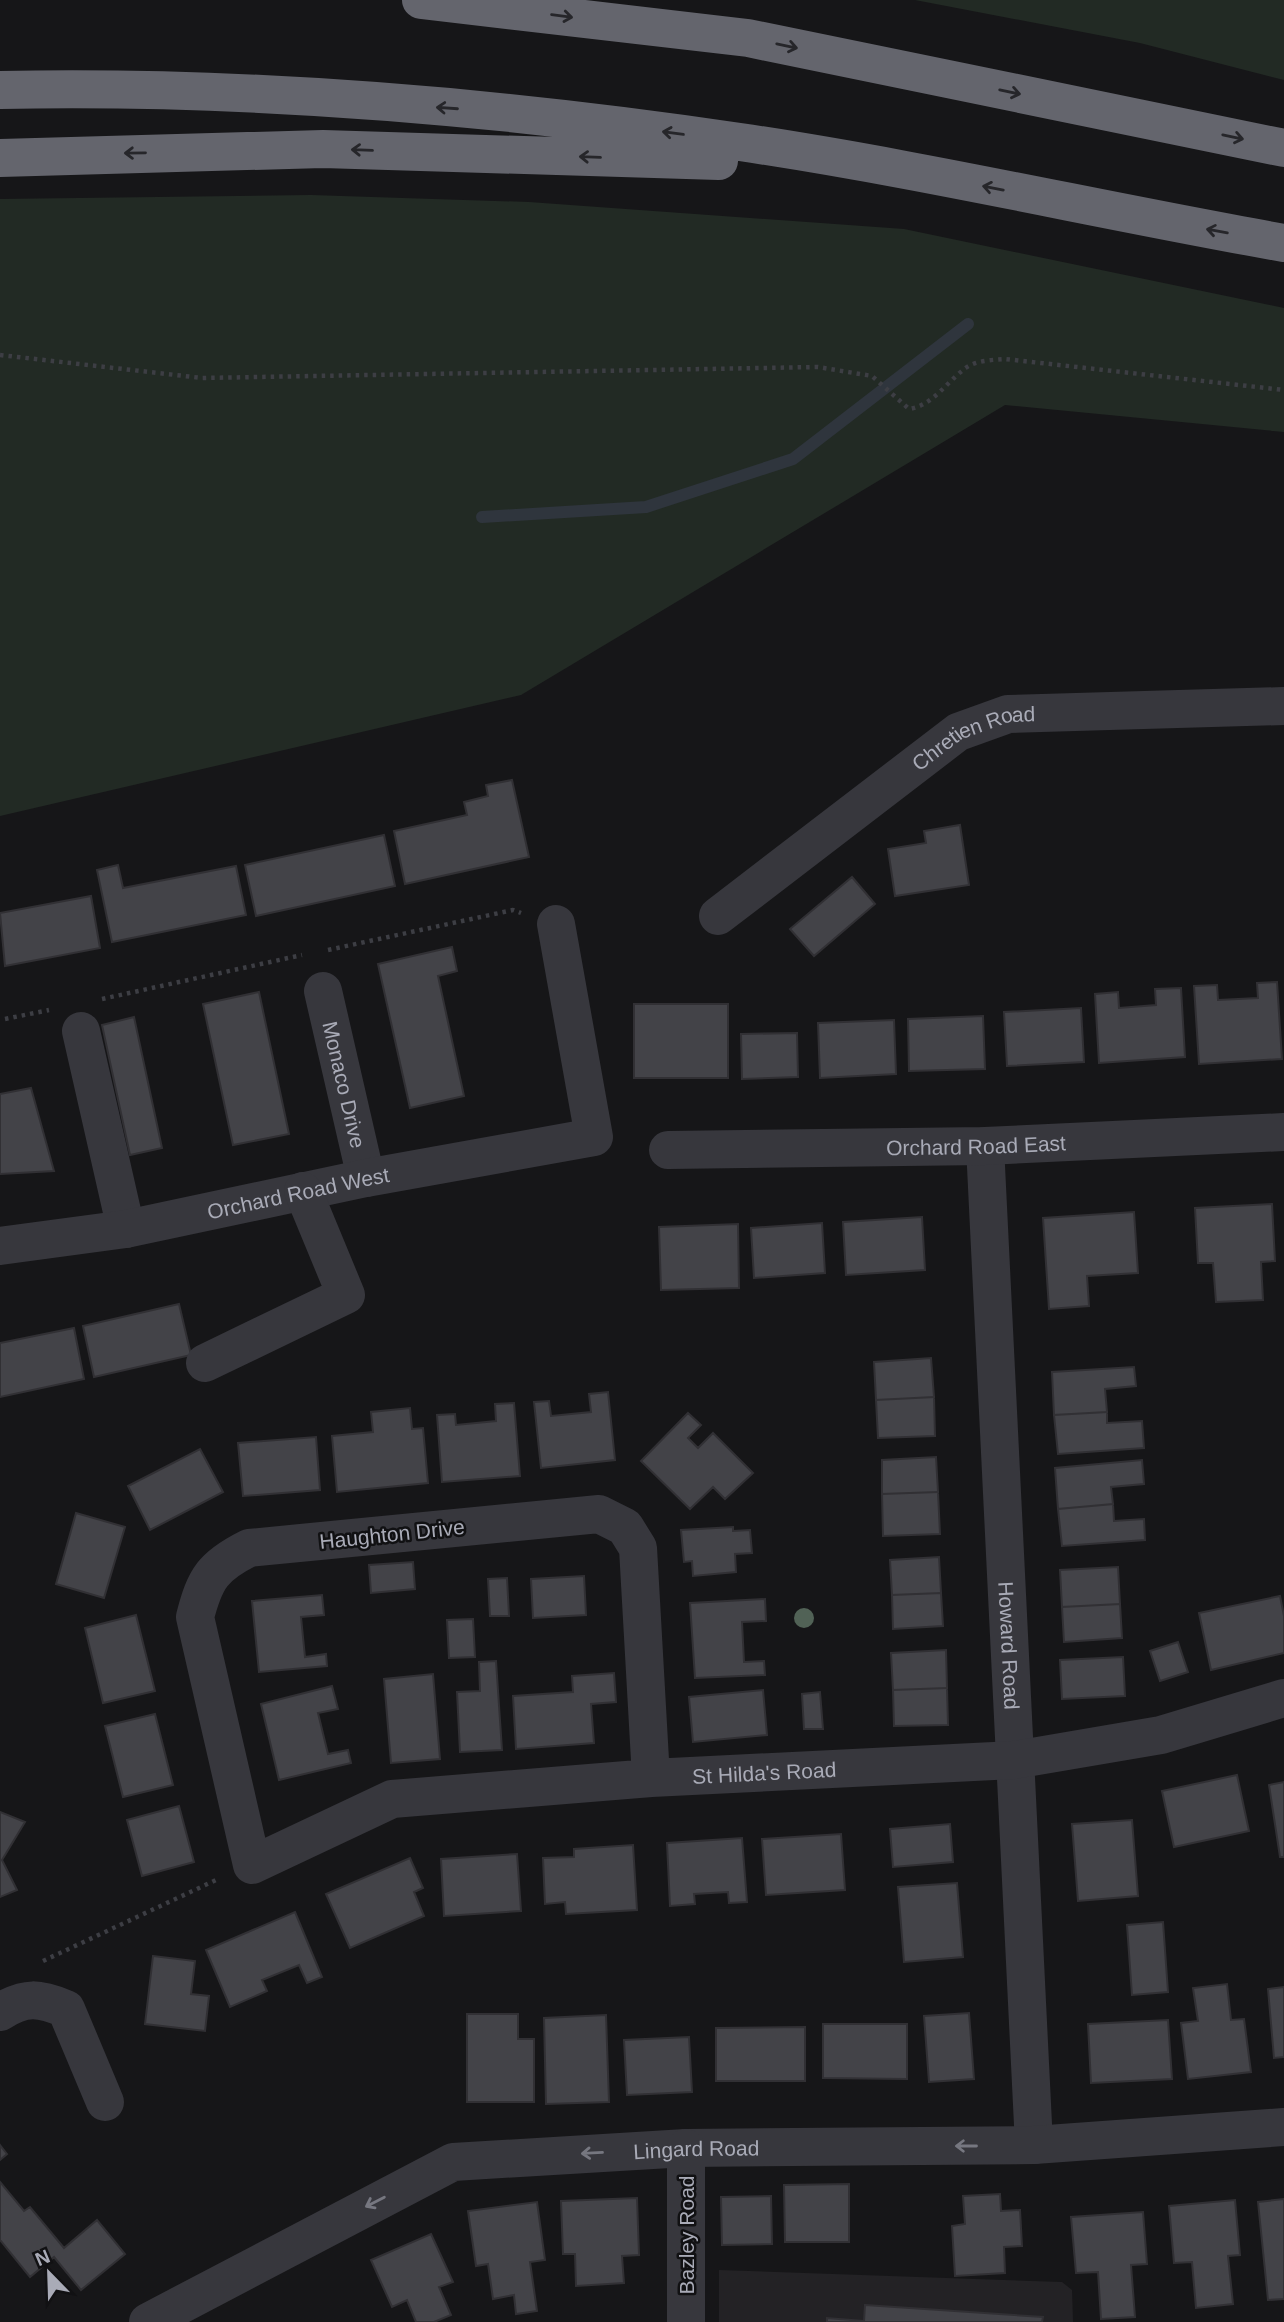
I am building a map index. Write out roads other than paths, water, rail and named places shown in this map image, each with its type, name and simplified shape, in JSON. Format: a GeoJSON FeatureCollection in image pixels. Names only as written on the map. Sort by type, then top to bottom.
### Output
{"type":"FeatureCollection","features":[{"type":"Feature","properties":{"kind":"highway"},"geometry":{"type":"LineString","coordinates":[[421,0],[748,38],[1284,148]]}},
{"type":"Feature","properties":{"kind":"highway"},"geometry":{"type":"LineString","coordinates":[[0,90],[171,91],[467,109],[604,124],[878,166],[1284,243]]}},
{"type":"Feature","properties":{"kind":"highway"},"geometry":{"type":"LineString","coordinates":[[0,158],[323,149],[878,166]]}},
{"type":"Feature","properties":{"kind":"street","name":"Chretien Road"},"geometry":{"type":"LineString","coordinates":[[718,916],[958,732],[1007,715],[1284,706]]}},
{"type":"Feature","properties":{"kind":"street","name":"Orchard Road West"},"geometry":{"type":"LineString","coordinates":[[0,1246],[127,1228],[366,1178],[594,1137],[556,924]]}},
{"type":"Feature","properties":{"kind":"street","name":"Monaco Drive"},"geometry":{"type":"LineString","coordinates":[[323,991],[366,1178]]}},
{"type":"Feature","properties":{"kind":"street"},"geometry":{"type":"LineString","coordinates":[[80,1013],[127,1228]]}},
{"type":"Feature","properties":{"kind":"street","name":"Orchard Road East"},"geometry":{"type":"LineString","coordinates":[[668,1150],[985,1146],[1284,1132]]}},
{"type":"Feature","properties":{"kind":"street","name":"Howard Road"},"geometry":{"type":"LineString","coordinates":[[985,1146],[1034,2145]]}},
{"type":"Feature","properties":{"kind":"street"},"geometry":{"type":"LineString","coordinates":[[205,1363],[346,1295],[303,1191]]}},
{"type":"Feature","properties":{"kind":"street","name":"Haughton Drive"},"geometry":{"type":"LineString","coordinates":[[252,1866],[195,1617],[203,1585],[223,1561],[249,1548],[599,1514],[625,1527],[638,1548],[651,1778]]}},
{"type":"Feature","properties":{"kind":"street","name":"St Hilda's Road"},"geometry":{"type":"LineString","coordinates":[[252,1866],[392,1799],[651,1778],[1014,1760],[1161,1735],[1284,1698]]}},
{"type":"Feature","properties":{"kind":"street"},"geometry":{"type":"LineString","coordinates":[[0,2012],[13,2004],[40,1998],[66,2009],[105,2102]]}},
{"type":"Feature","properties":{"kind":"street","name":"Lingard Road"},"geometry":{"type":"LineString","coordinates":[[148,2322],[453,2162],[686,2148],[1034,2145],[1284,2127]]}},
{"type":"Feature","properties":{"kind":"street","name":"Bazley Road"},"geometry":{"type":"LineString","coordinates":[[686,2148],[686,2322]]}},
{"type":"Feature","properties":{"kind":"waterway"},"geometry":{"type":"LineString","coordinates":[[482,517],[646,507],[793,459],[968,324]]}}]}
